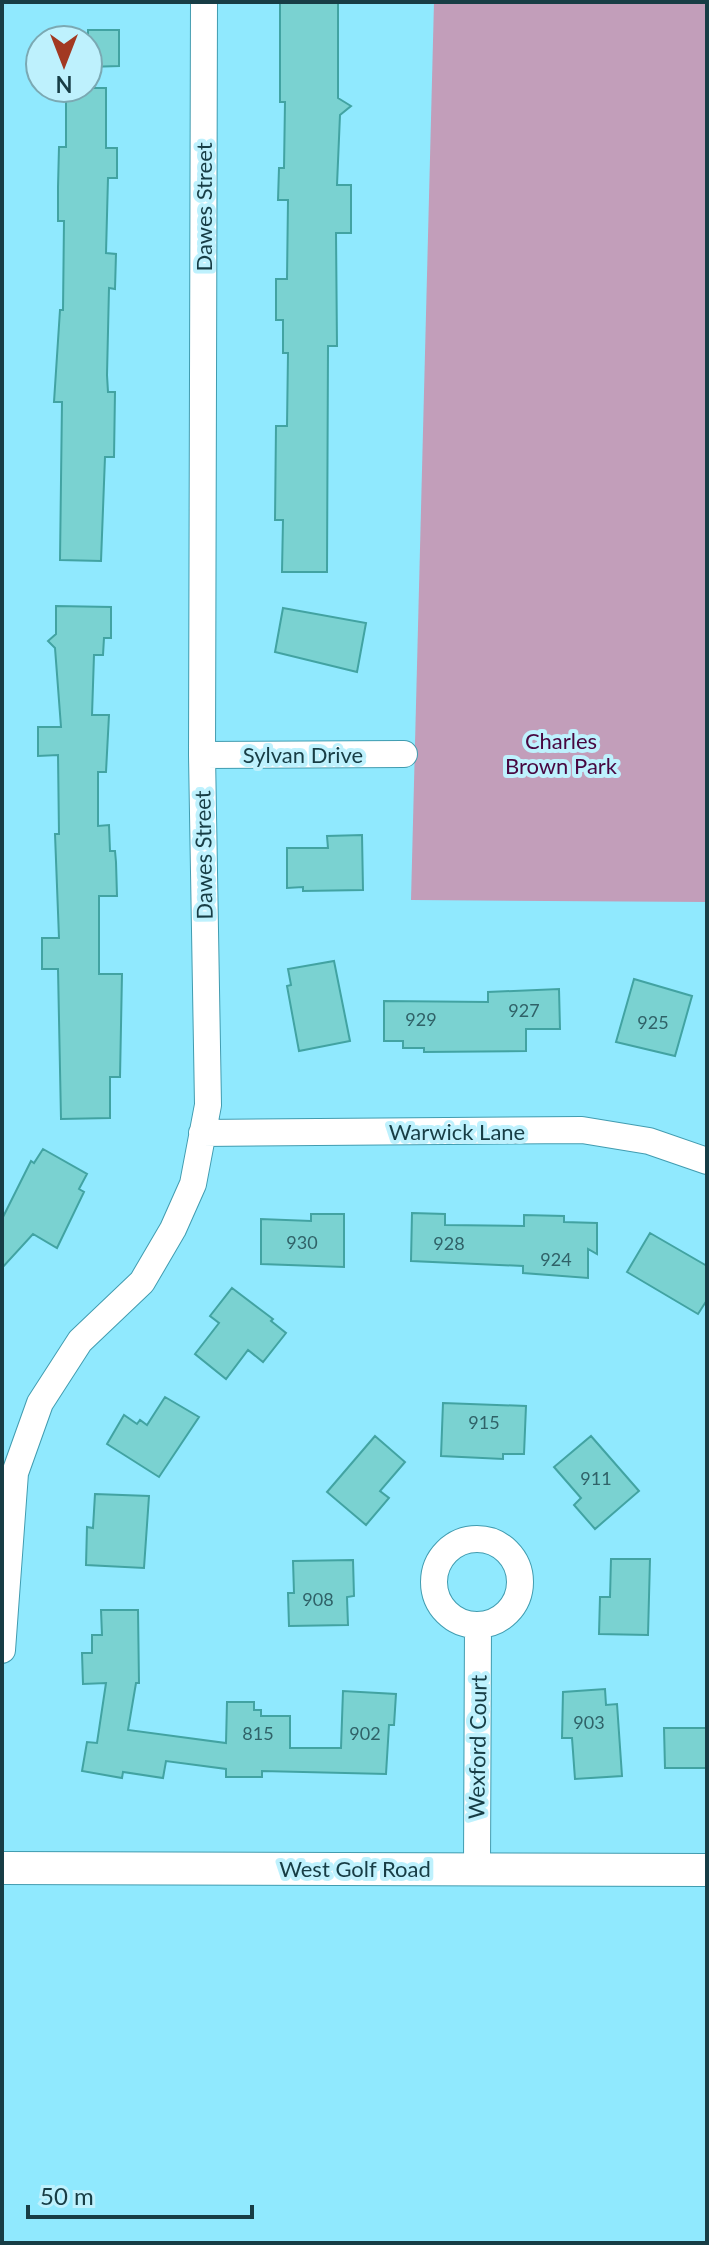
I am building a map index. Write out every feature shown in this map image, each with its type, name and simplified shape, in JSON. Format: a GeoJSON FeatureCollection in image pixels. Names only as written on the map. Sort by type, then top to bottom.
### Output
{"type":"FeatureCollection","features":[{"type":"Feature","properties":{"kind":"street","name":"Dawes Street"},"geometry":{"type":"LineString","coordinates":[[2,1650],[7,1499],[40,1403],[80,1341],[142,1282],[173,1229],[193,1184],[208,1105],[202,755],[204,2]]}},
{"type":"Feature","properties":{"kind":"street","name":"Sylvan Drive"},"geometry":{"type":"LineString","coordinates":[[202,755],[404,754]]}},
{"type":"Feature","properties":{"kind":"street","name":"Warwick Lane"},"geometry":{"type":"LineString","coordinates":[[202,1133],[582,1130],[649,1141],[707,1161]]}},
{"type":"Feature","properties":{"kind":"street","name":"Wexford Court"},"geometry":{"type":"LineString","coordinates":[[477,1868],[478,1625]]}},
{"type":"Feature","properties":{"kind":"street","name":"West Golf Road"},"geometry":{"type":"LineString","coordinates":[[2,1868],[707,1870]]}},
{"type":"Feature","properties":{"kind":"green space","name":"Charles Brown Park"},"geometry":{"type":"Polygon","coordinates":[[[434,2],[707,2],[707,902],[411,900],[434,2]]]}},
{"type":"Feature","properties":{"kind":"building"},"geometry":{"type":"Polygon","coordinates":[[[280,2],[338,2],[338,98],[351,106],[340,115],[337,185],[351,185],[351,233],[336,233],[337,346],[328,346],[327,572],[282,572],[283,520],[275,520],[276,426],[287,426],[288,353],[283,353],[283,320],[276,320],[276,279],[287,279],[288,200],[278,200],[279,168],[284,168],[285,102],[280,102],[280,2]]]}},
{"type":"Feature","properties":{"kind":"building"},"geometry":{"type":"Polygon","coordinates":[[[104,30],[119,30],[119,66],[104,66],[104,30]]]}},
{"type":"Feature","properties":{"kind":"building"},"geometry":{"type":"Polygon","coordinates":[[[106,88],[106,148],[117,148],[117,178],[108,178],[106,253],[116,254],[115,289],[109,288],[107,375],[108,392],[115,392],[114,457],[105,457],[101,561],[60,560],[62,402],[54,402],[60,310],[63,310],[64,221],[58,221],[59,147],[66,147],[66,104],[104,104],[106,88]]]}},
{"type":"Feature","properties":{"kind":"building"},"geometry":{"type":"Polygon","coordinates":[[[56,606],[111,607],[111,638],[104,638],[103,655],[94,655],[92,715],[109,715],[106,772],[98,772],[98,826],[109,825],[110,851],[115,851],[117,896],[99,896],[99,974],[122,974],[120,1077],[110,1077],[110,1118],[61,1119],[58,969],[42,969],[42,938],[59,938],[55,834],[59,834],[58,755],[38,756],[38,727],[61,727],[55,648],[48,641],[56,634],[56,606]]]}},
{"type":"Feature","properties":{"kind":"building"},"geometry":{"type":"Polygon","coordinates":[[[283,608],[366,623],[357,672],[275,652],[283,608]]]}},
{"type":"Feature","properties":{"kind":"building"},"geometry":{"type":"Polygon","coordinates":[[[362,835],[363,890],[303,891],[303,887],[287,888],[287,848],[328,848],[327,836],[362,835]]]}},
{"type":"Feature","properties":{"kind":"building"},"geometry":{"type":"Polygon","coordinates":[[[334,961],[350,1041],[299,1051],[287,986],[291,985],[288,969],[334,961]]]}},
{"type":"Feature","properties":{"kind":"building"},"geometry":{"type":"Polygon","coordinates":[[[634,979],[692,996],[675,1056],[616,1042],[634,979]]]}},
{"type":"Feature","properties":{"kind":"building"},"geometry":{"type":"Polygon","coordinates":[[[559,989],[560,1029],[526,1029],[526,1051],[424,1052],[424,1048],[403,1048],[403,1041],[384,1041],[384,1001],[488,1002],[488,992],[559,989]]]}},
{"type":"Feature","properties":{"kind":"building"},"geometry":{"type":"Polygon","coordinates":[[[43,1149],[87,1174],[79,1189],[84,1192],[57,1248],[33,1234],[2,1268],[2,1219],[31,1161],[34,1163],[43,1149]]]}},
{"type":"Feature","properties":{"kind":"building"},"geometry":{"type":"Polygon","coordinates":[[[412,1213],[445,1214],[445,1225],[524,1226],[524,1215],[564,1216],[564,1222],[597,1223],[597,1254],[588,1249],[588,1278],[523,1273],[523,1266],[411,1261],[412,1213]]]}},
{"type":"Feature","properties":{"kind":"building"},"geometry":{"type":"Polygon","coordinates":[[[311,1214],[344,1214],[344,1267],[261,1264],[261,1219],[311,1221],[311,1214]]]}},
{"type":"Feature","properties":{"kind":"building"},"geometry":{"type":"Polygon","coordinates":[[[650,1233],[707,1266],[707,1300],[698,1314],[627,1272],[650,1233]]]}},
{"type":"Feature","properties":{"kind":"building"},"geometry":{"type":"Polygon","coordinates":[[[232,1288],[273,1319],[271,1321],[286,1333],[263,1362],[248,1350],[226,1379],[195,1354],[219,1323],[210,1316],[232,1288]]]}},
{"type":"Feature","properties":{"kind":"building"},"geometry":{"type":"Polygon","coordinates":[[[165,1397],[199,1417],[159,1477],[107,1444],[124,1415],[137,1424],[140,1420],[147,1425],[165,1397]]]}},
{"type":"Feature","properties":{"kind":"building"},"geometry":{"type":"Polygon","coordinates":[[[443,1403],[526,1406],[524,1454],[503,1454],[503,1459],[441,1456],[443,1403]]]}},
{"type":"Feature","properties":{"kind":"building"},"geometry":{"type":"Polygon","coordinates":[[[375,1436],[405,1462],[380,1491],[389,1498],[366,1525],[327,1492],[375,1436]]]}},
{"type":"Feature","properties":{"kind":"building"},"geometry":{"type":"Polygon","coordinates":[[[591,1436],[639,1491],[595,1529],[574,1505],[581,1498],[554,1467],[591,1436]]]}},
{"type":"Feature","properties":{"kind":"building"},"geometry":{"type":"Polygon","coordinates":[[[95,1494],[149,1496],[144,1568],[86,1565],[87,1527],[93,1528],[95,1494]]]}},
{"type":"Feature","properties":{"kind":"building"},"geometry":{"type":"Polygon","coordinates":[[[611,1559],[650,1559],[648,1635],[599,1634],[600,1597],[610,1597],[611,1559]]]}},
{"type":"Feature","properties":{"kind":"building"},"geometry":{"type":"Polygon","coordinates":[[[353,1560],[354,1596],[347,1597],[348,1625],[289,1626],[288,1593],[294,1593],[293,1561],[353,1560]]]}},
{"type":"Feature","properties":{"kind":"building"},"geometry":{"type":"Polygon","coordinates":[[[101,1610],[138,1610],[139,1683],[136,1683],[128,1730],[226,1743],[227,1702],[254,1702],[254,1710],[261,1710],[261,1716],[290,1716],[290,1748],[341,1748],[343,1691],[396,1694],[394,1725],[389,1725],[386,1774],[262,1771],[262,1777],[226,1777],[226,1769],[166,1761],[163,1778],[123,1772],[122,1778],[82,1771],[87,1742],[97,1743],[106,1683],[83,1684],[82,1653],[92,1653],[92,1635],[102,1635],[101,1610]]]}},
{"type":"Feature","properties":{"kind":"building"},"geometry":{"type":"Polygon","coordinates":[[[605,1689],[606,1705],[617,1704],[622,1776],[575,1779],[572,1738],[562,1738],[563,1692],[605,1689]]]}},
{"type":"Feature","properties":{"kind":"building"},"geometry":{"type":"Polygon","coordinates":[[[664,1728],[707,1728],[707,1768],[665,1768],[664,1728]]]}}]}
